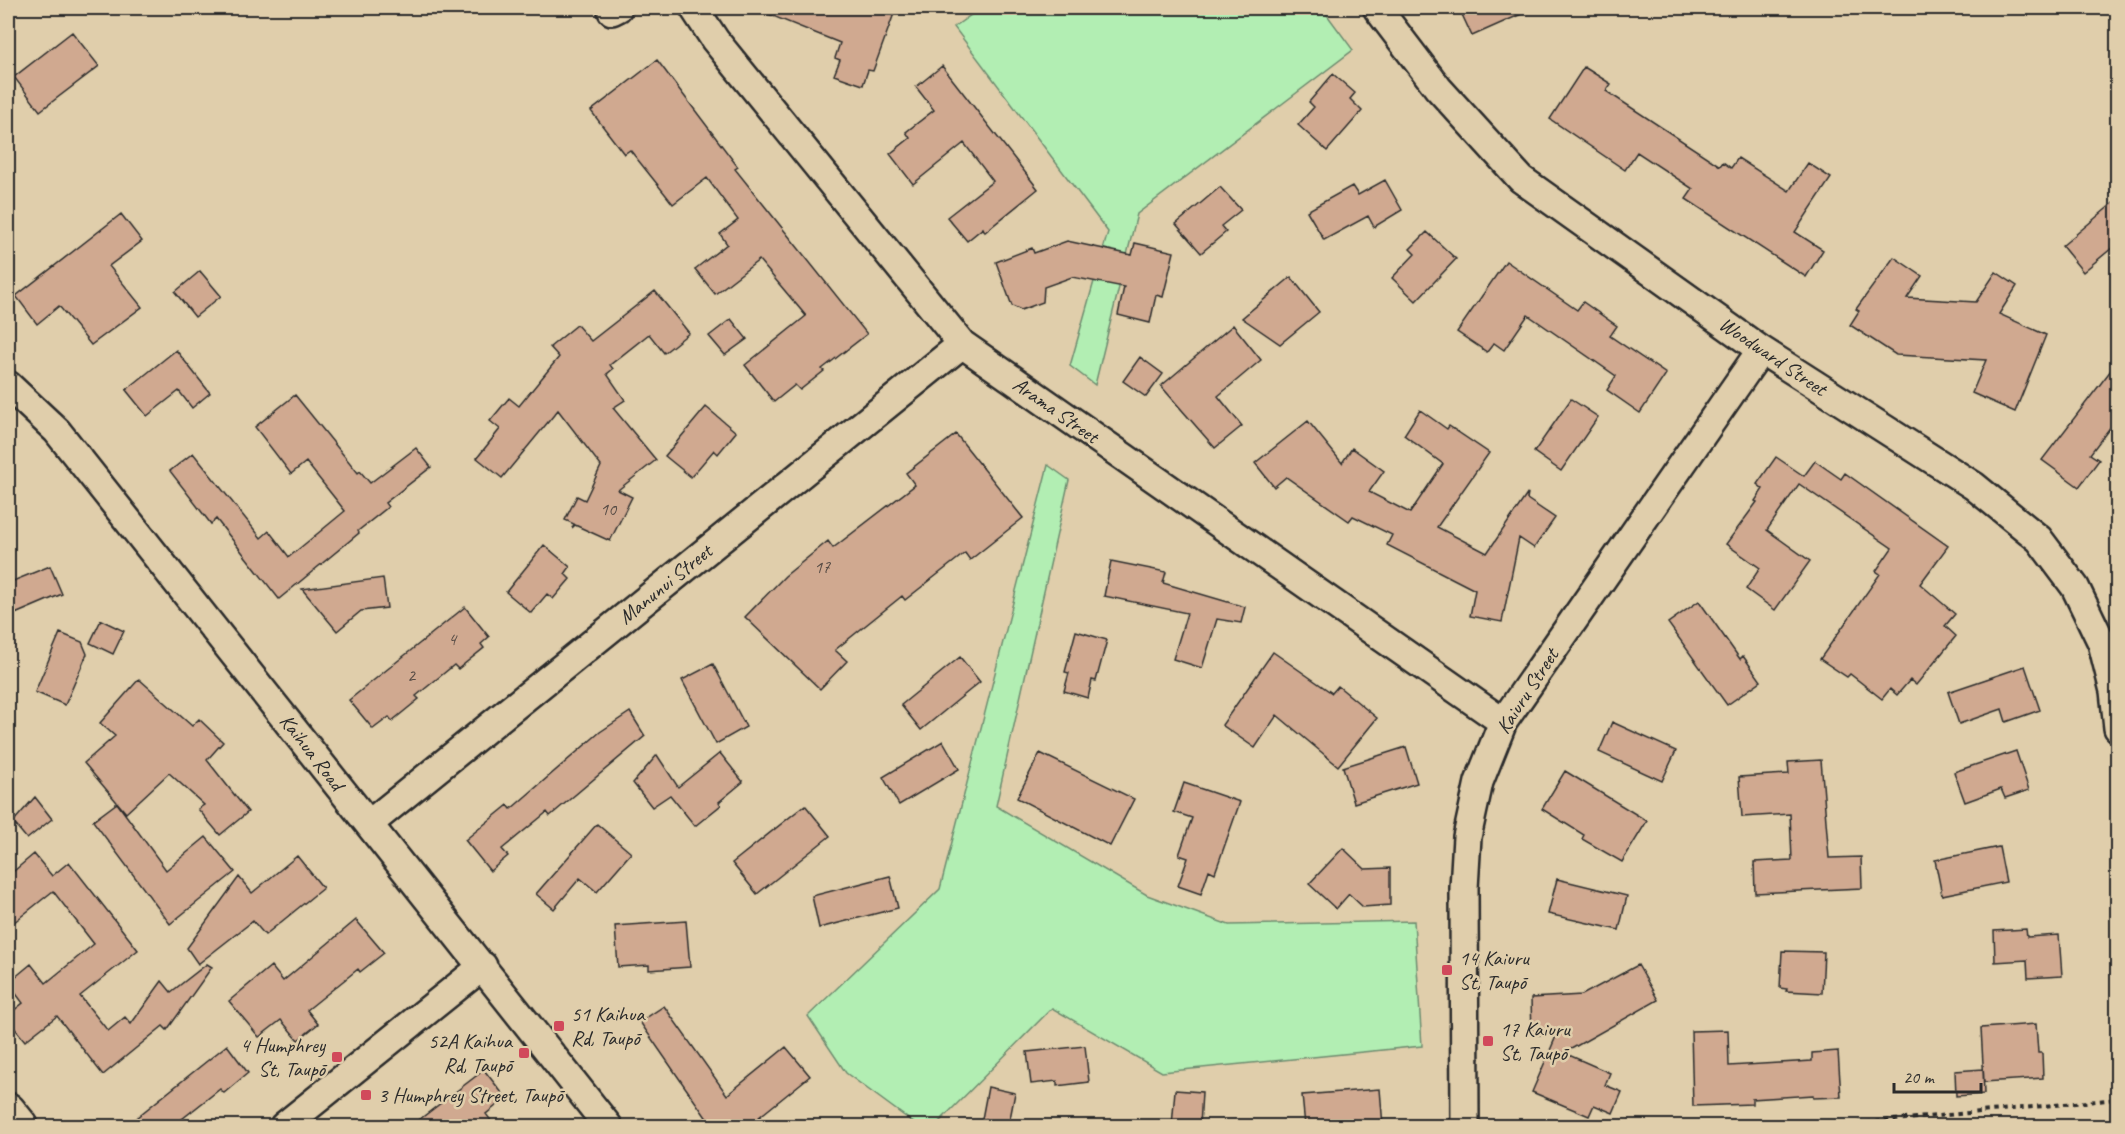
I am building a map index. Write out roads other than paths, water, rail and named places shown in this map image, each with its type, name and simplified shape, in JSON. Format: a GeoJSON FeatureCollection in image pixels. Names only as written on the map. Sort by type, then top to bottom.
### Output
{"type":"FeatureCollection","features":[{"type":"Feature","properties":{"kind":"street","name":"Arama Street"},"geometry":{"type":"LineString","coordinates":[[694,8],[715,40],[962,344],[1503,722]]}},
{"type":"Feature","properties":{"kind":"street","name":"Woodward Street"},"geometry":{"type":"LineString","coordinates":[[1377,8],[1438,88],[1521,179],[1761,350],[1974,486],[2039,539],[2075,587],[2102,643],[2114,691],[2118,728]]}},
{"type":"Feature","properties":{"kind":"street","name":"Manunui Street"},"geometry":{"type":"LineString","coordinates":[[369,824],[962,344]]}},
{"type":"Feature","properties":{"kind":"street","name":"Kaiuru Street"},"geometry":{"type":"LineString","coordinates":[[1465,1126],[1464,888],[1467,837],[1479,782],[1503,722],[1761,350]]}},
{"type":"Feature","properties":{"kind":"street","name":"Kaihua Road"},"geometry":{"type":"LineString","coordinates":[[8,385],[57,431],[608,1126]]}},
{"type":"Feature","properties":{"kind":"street"},"geometry":{"type":"LineString","coordinates":[[284,1126],[483,966]]}},
{"type":"Feature","properties":{"kind":"street"},"geometry":{"type":"LineString","coordinates":[[8,1110],[21,1126]]}},
{"type":"Feature","properties":{"kind":"place","name":"14 Kaiuru St, Taupō"},"geometry":{"type":"Point","coordinates":[1447,970]}},
{"type":"Feature","properties":{"kind":"place","name":"51 Kaihua Rd, Taupō"},"geometry":{"type":"Point","coordinates":[559,1026]}},
{"type":"Feature","properties":{"kind":"place","name":"17 Kaiuru St, Taupō"},"geometry":{"type":"Point","coordinates":[1488,1041]}},
{"type":"Feature","properties":{"kind":"place","name":"52A Kaihua Rd, Taupō"},"geometry":{"type":"Point","coordinates":[524,1053]}},
{"type":"Feature","properties":{"kind":"place","name":"4 Humphrey St, Taupō"},"geometry":{"type":"Point","coordinates":[337,1057]}},
{"type":"Feature","properties":{"kind":"place","name":"3 Humphrey Street, Taupō"},"geometry":{"type":"Point","coordinates":[366,1095]}}]}
